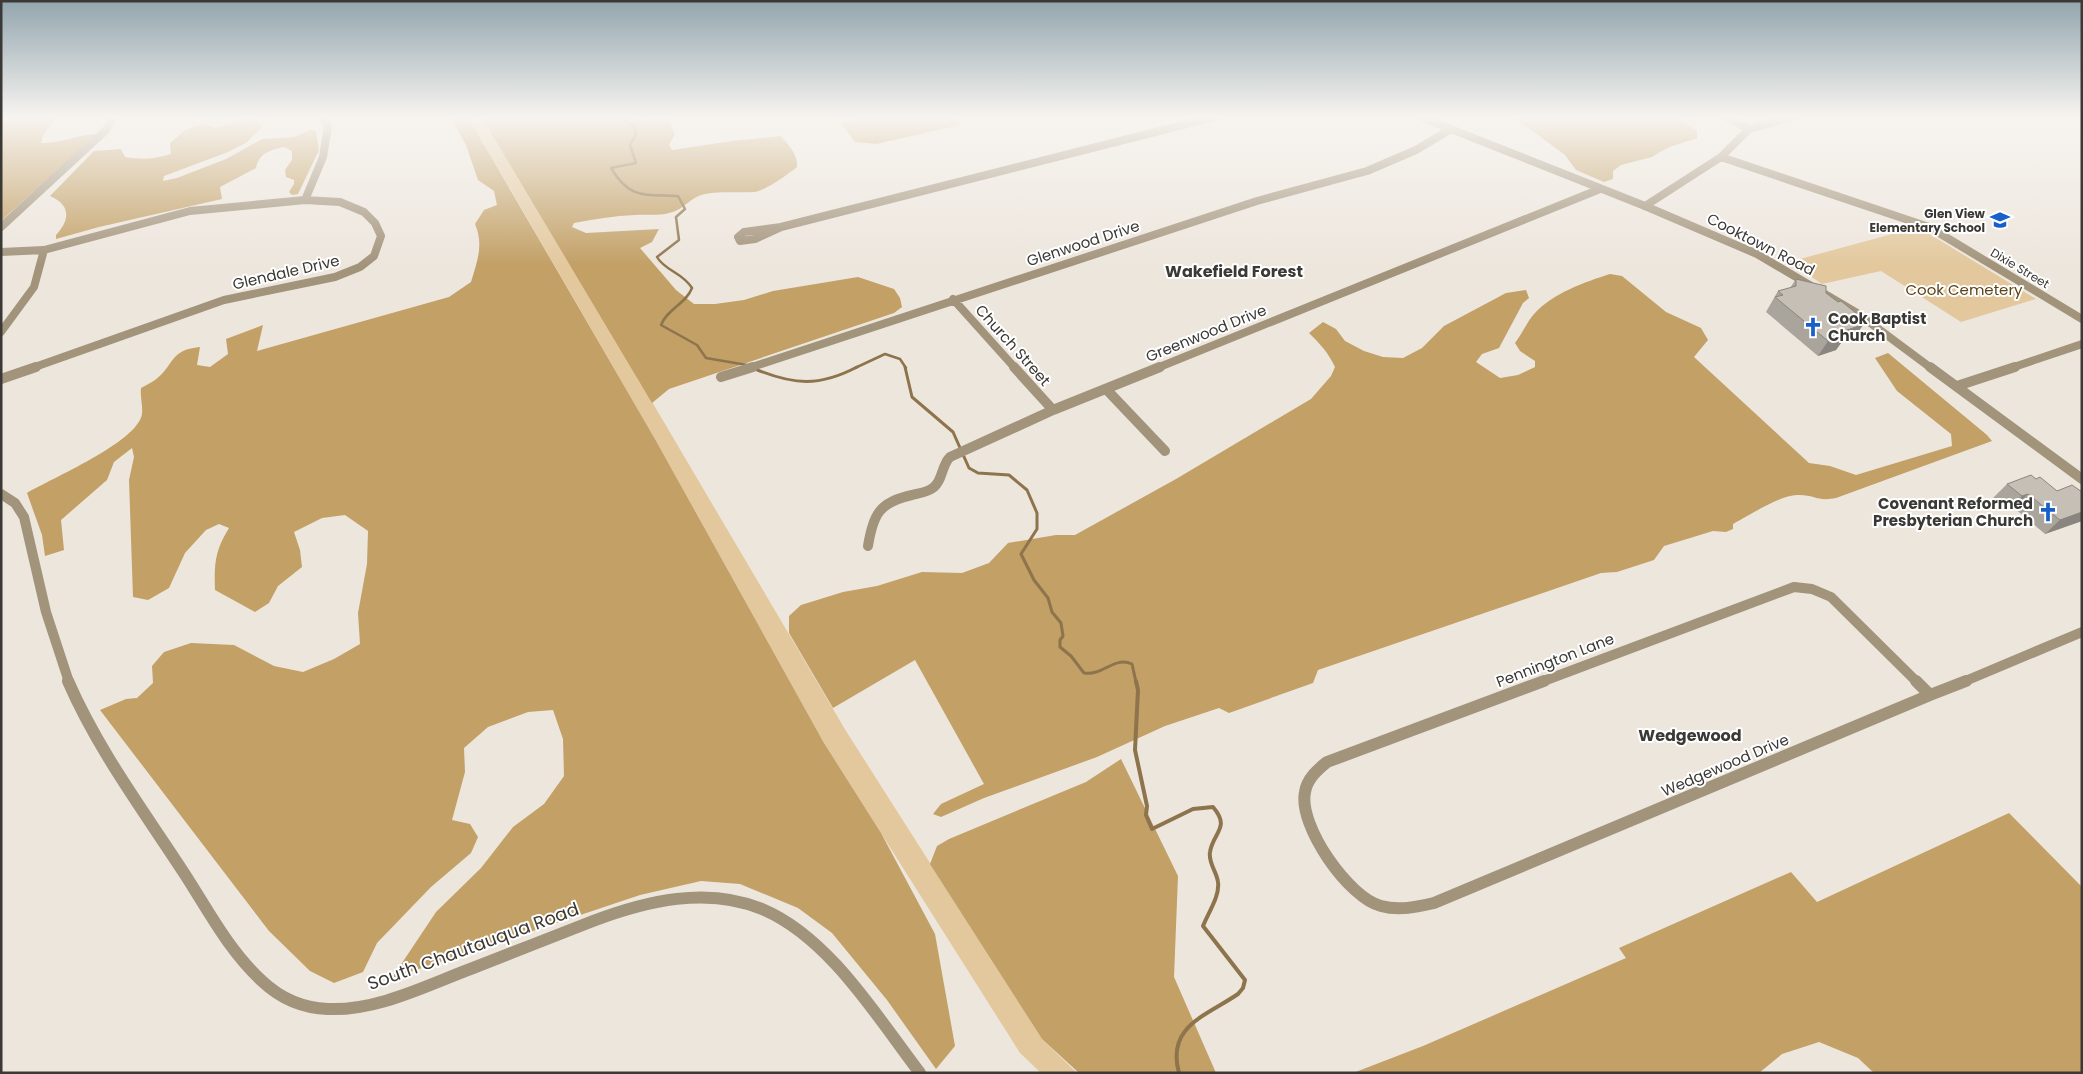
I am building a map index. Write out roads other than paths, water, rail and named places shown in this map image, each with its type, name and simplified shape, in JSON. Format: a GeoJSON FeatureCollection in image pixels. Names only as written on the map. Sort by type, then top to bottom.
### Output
{"type":"FeatureCollection","features":[{"type":"Feature","properties":{"kind":"street"},"geometry":{"type":"LineString","coordinates":[[1,227],[67,166]]}},
{"type":"Feature","properties":{"kind":"street"},"geometry":{"type":"LineString","coordinates":[[306,200],[319,166]]}},
{"type":"Feature","properties":{"kind":"street"},"geometry":{"type":"LineString","coordinates":[[781,227],[1021,166]]}},
{"type":"Feature","properties":{"kind":"street","name":"Glenwood Drive"},"geometry":{"type":"LineString","coordinates":[[720,377],[953,299],[1257,201],[1367,171],[1378,166]]}},
{"type":"Feature","properties":{"kind":"street","name":"Cooktown Road"},"geometry":{"type":"LineString","coordinates":[[1545,166],[1718,236],[1814,286],[1877,327],[2082,479]]}},
{"type":"Feature","properties":{"kind":"street"},"geometry":{"type":"LineString","coordinates":[[1645,206],[1707,166]]}},
{"type":"Feature","properties":{"kind":"street","name":"Dixie Street"},"geometry":{"type":"LineString","coordinates":[[1749,166],[1929,227],[2082,318]]}},
{"type":"Feature","properties":{"kind":"street","name":"Greenwood Drive"},"geometry":{"type":"LineString","coordinates":[[868,546],[872,522],[878,509],[888,502],[922,493],[934,486],[938,483],[943,462],[950,457],[1053,410],[1600,188]]}},
{"type":"Feature","properties":{"kind":"street","name":"Glendale Drive"},"geometry":{"type":"LineString","coordinates":[[1,252],[44,250],[190,211],[306,200],[340,202],[364,212],[375,223],[381,236],[374,256],[360,267],[335,277],[224,300],[1,379]]}},
{"type":"Feature","properties":{"kind":"street"},"geometry":{"type":"LineString","coordinates":[[1,332],[25,301],[37,280],[39,263],[44,250]]}},
{"type":"Feature","properties":{"kind":"street","name":"Church Street"},"geometry":{"type":"LineString","coordinates":[[953,299],[1053,410]]}},
{"type":"Feature","properties":{"kind":"street"},"geometry":{"type":"LineString","coordinates":[[1957,386],[2082,344]]}},
{"type":"Feature","properties":{"kind":"street"},"geometry":{"type":"LineString","coordinates":[[1106,389],[1165,451]]}},
{"type":"Feature","properties":{"kind":"street","name":"South Chautauqua Road"},"geometry":{"type":"LineString","coordinates":[[1,494],[10,498],[19,506],[24,517],[44,602],[67,677],[86,718],[133,796],[239,958],[280,996],[303,1006],[334,1009],[362,1005],[412,991],[637,907],[670,899],[707,898],[741,903],[763,909],[788,922],[811,940],[835,966],[920,1073]]}},
{"type":"Feature","properties":{"kind":"street","name":"Pennington Lane"},"geometry":{"type":"LineString","coordinates":[[1377,904],[1356,894],[1346,885],[1306,817],[1304,795],[1308,781],[1317,769],[1336,758],[1794,587],[1812,589],[1831,597],[1931,696]]}},
{"type":"Feature","properties":{"kind":"street","name":"Wedgewood Drive"},"geometry":{"type":"LineString","coordinates":[[1377,904],[1401,910],[1434,903],[2082,632]]}},
{"type":"Feature","properties":{"kind":"waterway"},"geometry":{"type":"LineString","coordinates":[[620,166],[611,168],[625,186],[647,195],[678,196],[685,209],[676,217],[679,240],[657,257],[664,266],[683,278],[692,288],[689,294],[664,319],[661,325],[697,345],[706,358],[747,365]]}},
{"type":"Feature","properties":{"kind":"waterway"},"geometry":{"type":"LineString","coordinates":[[855,368],[885,354],[900,359],[906,368]]}},
{"type":"Feature","properties":{"kind":"waterway"},"geometry":{"type":"LineString","coordinates":[[755,369],[782,378],[806,382],[831,378],[857,367]]}},
{"type":"Feature","properties":{"kind":"waterway"},"geometry":{"type":"LineString","coordinates":[[905,367],[912,397],[953,432],[969,468],[978,473],[1009,475],[1027,490],[1037,513],[1037,529],[1021,554],[1034,580],[1048,598],[1052,612],[1061,623],[1063,636],[1060,640],[1060,647],[1071,656],[1084,673],[1097,672],[1120,662],[1132,664],[1136,682]]}},
{"type":"Feature","properties":{"kind":"waterway"},"geometry":{"type":"LineString","coordinates":[[1136,681],[1138,690],[1135,750],[1147,806],[1146,815],[1152,829],[1193,809],[1213,807],[1218,814],[1221,825],[1210,852],[1211,864],[1217,878],[1218,887],[1215,899],[1203,926],[1245,980],[1243,988],[1238,994],[1202,1016],[1184,1033],[1178,1044],[1176,1057],[1179,1073]]}},
{"type":"Feature","properties":{"kind":"place","name":"Glen View Elementary School"},"geometry":{"type":"Point","coordinates":[2000,220]}},
{"type":"Feature","properties":{"kind":"place","name":"Cook Baptist Church"},"geometry":{"type":"Point","coordinates":[1813,327]}},
{"type":"Feature","properties":{"kind":"place","name":"Covenant Reformed Presbyterian Church"},"geometry":{"type":"Point","coordinates":[2048,512]}},
{"type":"Feature","properties":{"kind":"district","name":"Wakefield Forest"},"geometry":{"type":"Point","coordinates":[1234,271]}},
{"type":"Feature","properties":{"kind":"district","name":"Wedgewood"},"geometry":{"type":"Point","coordinates":[1690,735]}},
{"type":"Feature","properties":{"kind":"park label","name":"Cook Cemetery"},"geometry":{"type":"Point","coordinates":[1964,289]}}]}
